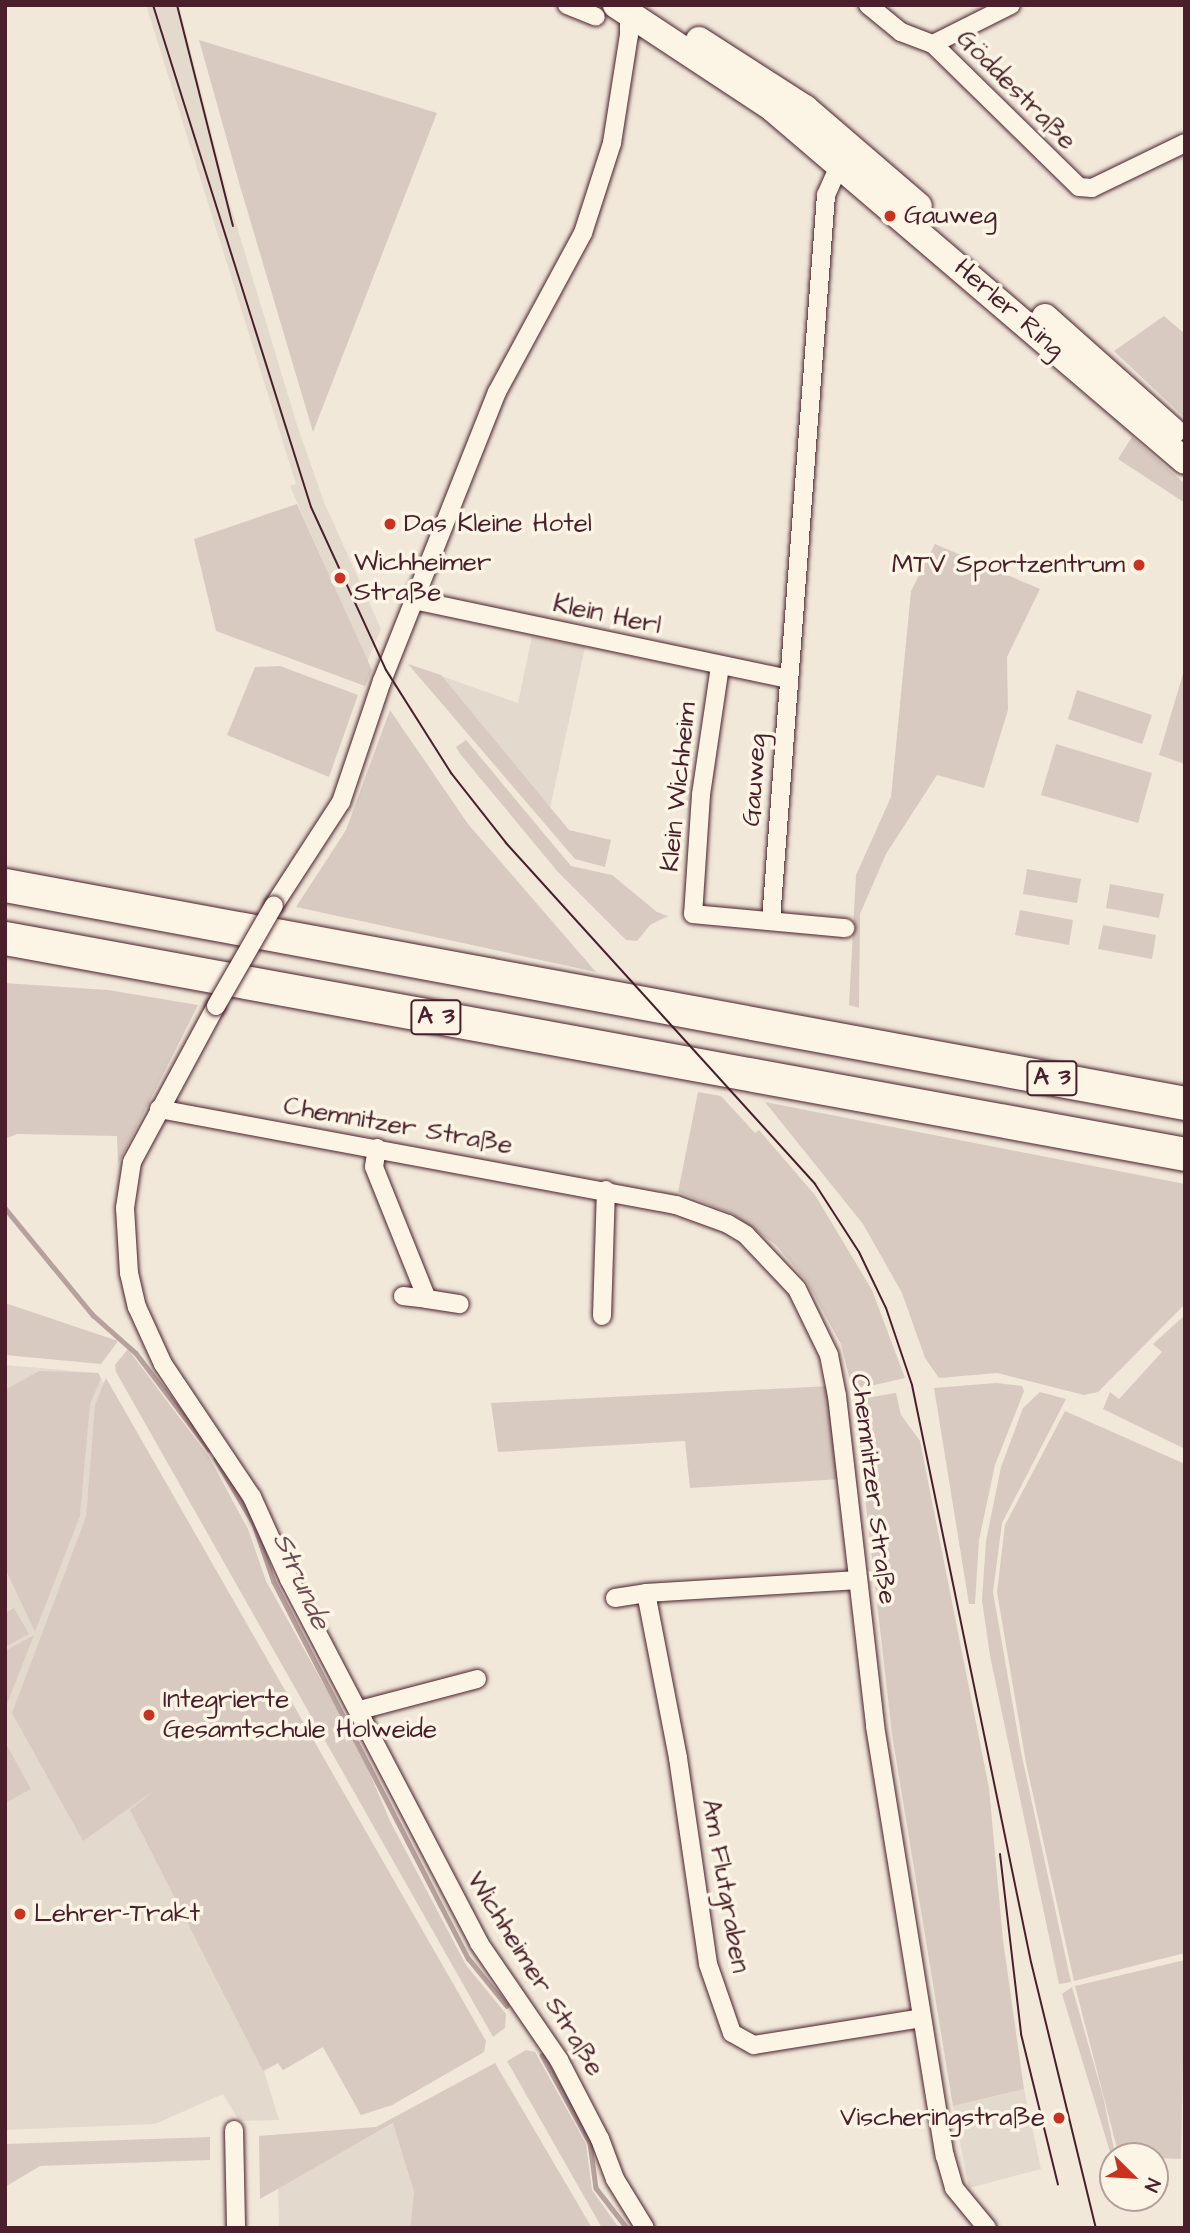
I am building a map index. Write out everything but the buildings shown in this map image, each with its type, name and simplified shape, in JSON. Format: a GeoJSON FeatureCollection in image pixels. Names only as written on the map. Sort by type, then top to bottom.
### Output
{"type":"FeatureCollection","features":[{"type":"Feature","properties":{"kind":"highway","name":"A 3"},"geometry":{"type":"LineString","coordinates":[[5,885],[1185,1103]]}},
{"type":"Feature","properties":{"kind":"highway","name":"A 3"},"geometry":{"type":"LineString","coordinates":[[5,938],[1185,1154]]}},
{"type":"Feature","properties":{"kind":"main road","name":"Herler Ring"},"geometry":{"type":"LineString","coordinates":[[617,10],[663,35],[844,155],[1185,441]]}},
{"type":"Feature","properties":{"kind":"main road","name":"Herler Ring"},"geometry":{"type":"LineString","coordinates":[[844,155],[1185,461]]}},
{"type":"Feature","properties":{"kind":"street"},"geometry":{"type":"LineString","coordinates":[[567,5],[617,10]]}},
{"type":"Feature","properties":{"kind":"street","name":"Göddestraße"},"geometry":{"type":"LineString","coordinates":[[868,5],[901,32],[933,44],[1064,176],[1079,187],[1092,188],[1185,143]]}},
{"type":"Feature","properties":{"kind":"street"},"geometry":{"type":"LineString","coordinates":[[933,44],[1011,5]]}},
{"type":"Feature","properties":{"kind":"street","name":"Wichheimer Straße"},"geometry":{"type":"LineString","coordinates":[[617,10],[621,89],[598,195],[583,233],[497,392],[361,738],[350,783],[274,905],[159,1109],[132,1162],[125,1208],[126,1244],[146,1332],[252,1497],[289,1578],[479,1943],[559,2060],[600,2139],[615,2179],[645,2228]]}},
{"type":"Feature","properties":{"kind":"street","name":"Gauweg"},"geometry":{"type":"LineString","coordinates":[[771,920],[825,195],[844,155]]}},
{"type":"Feature","properties":{"kind":"street","name":"Klein Herl"},"geometry":{"type":"LineString","coordinates":[[414,600],[789,679]]}},
{"type":"Feature","properties":{"kind":"street","name":"Klein Wichheim"},"geometry":{"type":"LineString","coordinates":[[720,666],[701,795],[694,914],[771,920]]}},
{"type":"Feature","properties":{"kind":"street"},"geometry":{"type":"LineString","coordinates":[[771,920],[845,928]]}},
{"type":"Feature","properties":{"kind":"street","name":"Chemnitzer Straße"},"geometry":{"type":"LineString","coordinates":[[159,1109],[676,1205],[728,1223],[768,1254],[797,1289],[829,1355],[843,1431],[874,1726],[949,2175],[963,2203],[970,2228]]}},
{"type":"Feature","properties":{"kind":"street"},"geometry":{"type":"LineString","coordinates":[[377,1148],[374,1167],[427,1299]]}},
{"type":"Feature","properties":{"kind":"street"},"geometry":{"type":"LineString","coordinates":[[602,1316],[606,1190]]}},
{"type":"Feature","properties":{"kind":"street"},"geometry":{"type":"LineString","coordinates":[[403,1296],[460,1304]]}},
{"type":"Feature","properties":{"kind":"street"},"geometry":{"type":"LineString","coordinates":[[615,1598],[646,1593],[859,1580]]}},
{"type":"Feature","properties":{"kind":"street","name":"Am Flutgraben"},"geometry":{"type":"LineString","coordinates":[[646,1593],[678,1758],[708,1964],[732,2033],[754,2045],[922,2018]]}},
{"type":"Feature","properties":{"kind":"street"},"geometry":{"type":"LineString","coordinates":[[360,1710],[477,1679]]}},
{"type":"Feature","properties":{"kind":"street"},"geometry":{"type":"LineString","coordinates":[[234,2130],[236,2228]]}},
{"type":"Feature","properties":{"kind":"street","name":"Chemnitzer Straße"},"geometry":{"type":"LineString","coordinates":[[963,2203],[987,2228]]}},
{"type":"Feature","properties":{"kind":"shaded area"},"geometry":{"type":"Polygon","coordinates":[[[146,5],[179,5],[228,197],[298,428],[324,502],[381,629],[367,662],[290,486],[296,484],[146,5]]]}},
{"type":"Feature","properties":{"kind":"shaded area"},"geometry":{"type":"Polygon","coordinates":[[[199,40],[437,113],[313,432],[240,186],[199,40]]]}},
{"type":"Feature","properties":{"kind":"shaded area"},"geometry":{"type":"Polygon","coordinates":[[[1164,316],[1185,334],[1185,418],[1114,351],[1164,316]]]}},
{"type":"Feature","properties":{"kind":"shaded area"},"geometry":{"type":"Polygon","coordinates":[[[1132,437],[1185,484],[1185,503],[1118,459],[1132,437]]]}},
{"type":"Feature","properties":{"kind":"shaded area"},"geometry":{"type":"Polygon","coordinates":[[[297,504],[372,670],[365,686],[216,631],[194,539],[297,504]]]}},
{"type":"Feature","properties":{"kind":"shaded area"},"geometry":{"type":"Polygon","coordinates":[[[935,544],[1040,589],[1007,657],[1008,710],[984,788],[937,775],[886,854],[860,914],[859,1008],[849,1005],[856,875],[891,797],[911,591],[935,544]]]}},
{"type":"Feature","properties":{"kind":"shaded area"},"geometry":{"type":"Polygon","coordinates":[[[532,636],[585,647],[550,808],[441,676],[518,703],[532,636]]]}},
{"type":"Feature","properties":{"kind":"shaded area"},"geometry":{"type":"Polygon","coordinates":[[[408,664],[441,675],[569,830],[611,840],[605,867],[575,859],[408,664]]]}},
{"type":"Feature","properties":{"kind":"shaded area"},"geometry":{"type":"Polygon","coordinates":[[[280,666],[358,695],[329,777],[227,735],[255,667],[280,666]]]}},
{"type":"Feature","properties":{"kind":"shaded area"},"geometry":{"type":"Polygon","coordinates":[[[1185,667],[1185,764],[1159,755],[1185,667]]]}},
{"type":"Feature","properties":{"kind":"shaded area"},"geometry":{"type":"Polygon","coordinates":[[[1077,690],[1152,715],[1142,744],[1068,719],[1077,690]]]}},
{"type":"Feature","properties":{"kind":"shaded area"},"geometry":{"type":"Polygon","coordinates":[[[390,710],[468,824],[596,972],[296,907],[346,830],[390,710]]]}},
{"type":"Feature","properties":{"kind":"shaded area"},"geometry":{"type":"Polygon","coordinates":[[[466,740],[571,866],[612,875],[657,912],[668,916],[650,925],[637,941],[626,940],[558,872],[461,755],[456,747],[466,740]]]}},
{"type":"Feature","properties":{"kind":"shaded area"},"geometry":{"type":"Polygon","coordinates":[[[1056,744],[1152,773],[1138,823],[1041,795],[1056,744]]]}},
{"type":"Feature","properties":{"kind":"shaded area"},"geometry":{"type":"Polygon","coordinates":[[[1027,869],[1081,879],[1077,903],[1023,894],[1027,869]]]}},
{"type":"Feature","properties":{"kind":"shaded area"},"geometry":{"type":"Polygon","coordinates":[[[1110,884],[1164,894],[1159,918],[1106,908],[1110,884]]]}},
{"type":"Feature","properties":{"kind":"shaded area"},"geometry":{"type":"Polygon","coordinates":[[[1020,910],[1073,920],[1069,945],[1015,935],[1020,910]]]}},
{"type":"Feature","properties":{"kind":"shaded area"},"geometry":{"type":"Polygon","coordinates":[[[1103,925],[1156,935],[1152,959],[1098,949],[1103,925]]]}},
{"type":"Feature","properties":{"kind":"shaded area"},"geometry":{"type":"Polygon","coordinates":[[[5,983],[108,990],[198,1005],[118,1164],[117,1136],[17,1134],[5,1139],[5,983]]]}},
{"type":"Feature","properties":{"kind":"shaded area"},"geometry":{"type":"Polygon","coordinates":[[[698,1092],[721,1096],[755,1133],[759,1130],[815,1195],[872,1290],[905,1378],[862,1388],[851,1384],[841,1344],[807,1282],[776,1245],[733,1214],[678,1192],[698,1092]]]}},
{"type":"Feature","properties":{"kind":"shaded area"},"geometry":{"type":"Polygon","coordinates":[[[765,1102],[1185,1184],[1185,1304],[1098,1392],[1084,1395],[997,1373],[939,1378],[925,1358],[902,1293],[863,1224],[765,1102]]]}},
{"type":"Feature","properties":{"kind":"shaded area"},"geometry":{"type":"Polygon","coordinates":[[[5,1303],[118,1341],[101,1364],[5,1355],[5,1303]]]}},
{"type":"Feature","properties":{"kind":"shaded area"},"geometry":{"type":"Polygon","coordinates":[[[1185,1315],[1185,1449],[1103,1409],[1110,1392],[1119,1399],[1162,1352],[1153,1344],[1185,1315]]]}},
{"type":"Feature","properties":{"kind":"shaded area"},"geometry":{"type":"Polygon","coordinates":[[[128,1349],[209,1457],[248,1529],[266,1581],[359,1748],[390,1821],[466,1965],[506,2014],[505,2028],[493,2037],[116,1372],[115,1365],[128,1349]]]}},
{"type":"Feature","properties":{"kind":"shaded area","name":"Integrierte Gesamtschule Holweide"},"geometry":{"type":"Polygon","coordinates":[[[5,1365],[98,1373],[484,2052],[392,2105],[361,2115],[323,2047],[283,2070],[278,2063],[264,2071],[279,2120],[239,2121],[223,2094],[155,2124],[5,2130],[5,1365]]]}},
{"type":"Feature","properties":{"kind":"shaded area"},"geometry":{"type":"Polygon","coordinates":[[[39,1371],[98,1373],[101,1378],[90,1404],[80,1516],[35,1632],[5,1568],[5,1390],[39,1371]]]}},
{"type":"Feature","properties":{"kind":"shaded area","name":"Integrierte Gesamtschule Holweide"},"geometry":{"type":"Polygon","coordinates":[[[106,1378],[486,2041],[484,2052],[392,2105],[361,2115],[323,2047],[283,2070],[278,2063],[263,2071],[130,1810],[156,1789],[83,1841],[12,1713],[86,1517],[95,1405],[106,1378]]]}},
{"type":"Feature","properties":{"kind":"shaded area"},"geometry":{"type":"Polygon","coordinates":[[[996,1383],[1022,1386],[1024,1391],[995,1465],[979,1540],[975,1604],[969,1604],[934,1388],[996,1383]]]}},
{"type":"Feature","properties":{"kind":"shaded area"},"geometry":{"type":"Polygon","coordinates":[[[830,1386],[842,1479],[690,1488],[685,1441],[498,1452],[491,1403],[830,1386]]]}},
{"type":"Feature","properties":{"kind":"shaded area"},"geometry":{"type":"Polygon","coordinates":[[[1040,1392],[1066,1399],[1002,1523],[993,1592],[1021,1752],[1071,1982],[1059,1984],[990,1656],[982,1600],[986,1541],[1001,1467],[1023,1408],[1040,1392]]]}},
{"type":"Feature","properties":{"kind":"shaded area"},"geometry":{"type":"Polygon","coordinates":[[[896,1393],[901,1415],[920,1441],[989,1788],[1003,1940],[1024,2089],[953,2106],[892,1734],[854,1400],[896,1393]]]}},
{"type":"Feature","properties":{"kind":"shaded area"},"geometry":{"type":"Polygon","coordinates":[[[1065,1411],[1185,1464],[1185,1953],[1074,1981],[1026,1763],[997,1592],[1005,1525],[1065,1411]]]}},
{"type":"Feature","properties":{"kind":"shaded area"},"geometry":{"type":"Polygon","coordinates":[[[14,1608],[29,1634],[5,1647],[5,1613],[14,1608]]]}},
{"type":"Feature","properties":{"kind":"shaded area"},"geometry":{"type":"Polygon","coordinates":[[[34,1635],[7,1704],[5,1651],[34,1635]]]}},
{"type":"Feature","properties":{"kind":"shaded area"},"geometry":{"type":"Polygon","coordinates":[[[5,1742],[31,1789],[5,1803],[5,1742]]]}},
{"type":"Feature","properties":{"kind":"shaded area"},"geometry":{"type":"Polygon","coordinates":[[[1185,1960],[1181,2159],[1169,2158],[1169,2142],[1115,2142],[1075,1986],[1185,1960]]]}},
{"type":"Feature","properties":{"kind":"shaded area"},"geometry":{"type":"Polygon","coordinates":[[[1072,1987],[1103,2096],[1113,2142],[1107,2142],[1062,1994],[1072,1987]]]}},
{"type":"Feature","properties":{"kind":"shaded area"},"geometry":{"type":"Polygon","coordinates":[[[526,2050],[535,2052],[586,2144],[592,2190],[619,2228],[602,2228],[507,2061],[526,2050]]]}},
{"type":"Feature","properties":{"kind":"shaded area"},"geometry":{"type":"Polygon","coordinates":[[[495,2063],[592,2228],[410,2228],[414,2192],[393,2123],[260,2199],[259,2136],[376,2127],[495,2063]]]}},
{"type":"Feature","properties":{"kind":"shaded area"},"geometry":{"type":"Polygon","coordinates":[[[1024,2089],[1041,2169],[969,2188],[953,2106],[1024,2089]]]}},
{"type":"Feature","properties":{"kind":"shaded area"},"geometry":{"type":"Polygon","coordinates":[[[394,2123],[414,2192],[410,2228],[279,2228],[278,2188],[394,2123]]]}},
{"type":"Feature","properties":{"kind":"shaded area"},"geometry":{"type":"Polygon","coordinates":[[[210,2137],[210,2160],[40,2166],[5,2187],[5,2144],[210,2137]]]}},
{"type":"Feature","properties":{"kind":"waterway","name":"Strunde"},"geometry":{"type":"LineString","coordinates":[[5,1208],[93,1315],[136,1353],[209,1449]]}},
{"type":"Feature","properties":{"kind":"waterway","name":"Strunde"},"geometry":{"type":"LineString","coordinates":[[216,1459],[254,1524],[274,1582],[469,1959],[507,2006]]}},
{"type":"Feature","properties":{"kind":"waterway","name":"Strunde"},"geometry":{"type":"LineString","coordinates":[[542,2055],[590,2143],[596,2188],[627,2228]]}},
{"type":"Feature","properties":{"kind":"tram line"},"geometry":{"type":"LineString","coordinates":[[153,5],[311,507],[386,670],[451,773],[506,843],[815,1184],[859,1252],[886,1308],[912,1385],[1031,1962],[1096,2228]]}},
{"type":"Feature","properties":{"kind":"tram line"},"geometry":{"type":"LineString","coordinates":[[177,5],[233,226]]}},
{"type":"Feature","properties":{"kind":"tram line"},"geometry":{"type":"LineString","coordinates":[[1000,1854],[1021,2034],[1058,2185]]}},
{"type":"Feature","properties":{"kind":"place","name":"Gauweg"},"geometry":{"type":"Point","coordinates":[890,216]}},
{"type":"Feature","properties":{"kind":"place","name":"Das Kleine Hotel"},"geometry":{"type":"Point","coordinates":[390,524]}},
{"type":"Feature","properties":{"kind":"place","name":"MTV Sportzentrum"},"geometry":{"type":"Point","coordinates":[1139,565]}},
{"type":"Feature","properties":{"kind":"place","name":"Wichheimer Straße"},"geometry":{"type":"Point","coordinates":[340,578]}},
{"type":"Feature","properties":{"kind":"place","name":"Integrierte Gesamtschule Holweide"},"geometry":{"type":"Point","coordinates":[149,1715]}},
{"type":"Feature","properties":{"kind":"place","name":"Lehrer-Trakt"},"geometry":{"type":"Point","coordinates":[20,1914]}},
{"type":"Feature","properties":{"kind":"place","name":"Vischeringstraße"},"geometry":{"type":"Point","coordinates":[1059,2118]}}]}
